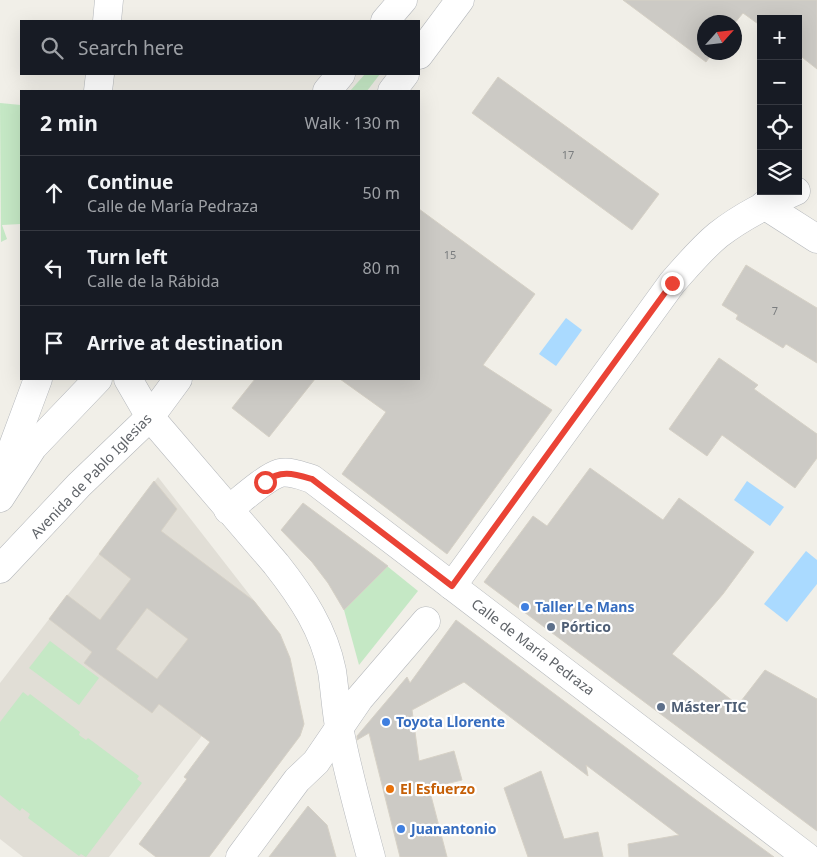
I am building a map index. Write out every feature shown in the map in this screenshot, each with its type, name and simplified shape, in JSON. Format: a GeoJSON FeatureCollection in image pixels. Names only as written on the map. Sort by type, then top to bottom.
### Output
{"type":"FeatureCollection","features":[{"type":"Feature","properties":{"kind":"street"},"geometry":{"type":"LineString","coordinates":[[107,20],[109,0]]}},
{"type":"Feature","properties":{"kind":"street"},"geometry":{"type":"LineString","coordinates":[[386,20],[403,0]]}},
{"type":"Feature","properties":{"kind":"street"},"geometry":{"type":"LineString","coordinates":[[420,54],[460,0]]}},
{"type":"Feature","properties":{"kind":"street"},"geometry":{"type":"LineString","coordinates":[[98,90],[100,75]]}},
{"type":"Feature","properties":{"kind":"street"},"geometry":{"type":"LineString","coordinates":[[327,90],[340,75]]}},
{"type":"Feature","properties":{"kind":"street"},"geometry":{"type":"LineString","coordinates":[[393,90],[404,75]]}},
{"type":"Feature","properties":{"kind":"street"},"geometry":{"type":"LineString","coordinates":[[802,190],[817,185]]}},
{"type":"Feature","properties":{"kind":"street"},"geometry":{"type":"LineString","coordinates":[[452,586],[672,283],[717,236],[764,205],[788,195]]}},
{"type":"Feature","properties":{"kind":"street"},"geometry":{"type":"LineString","coordinates":[[764,205],[817,239]]}},
{"type":"Feature","properties":{"kind":"street"},"geometry":{"type":"LineString","coordinates":[[0,481],[38,380]]}},
{"type":"Feature","properties":{"kind":"street"},"geometry":{"type":"LineString","coordinates":[[0,498],[33,448],[97,380]]}},
{"type":"Feature","properties":{"kind":"street"},"geometry":{"type":"LineString","coordinates":[[129,380],[150,417],[291,584],[317,626],[332,670],[339,730],[371,857]]}},
{"type":"Feature","properties":{"kind":"street","name":"Avenida de Pablo Iglesias"},"geometry":{"type":"LineString","coordinates":[[0,569],[79,485],[150,417],[177,380]]}},
{"type":"Feature","properties":{"kind":"street","name":"Calle de María Pedraza"},"geometry":{"type":"LineString","coordinates":[[228,510],[270,478],[280,473],[294,473],[312,479],[807,857]]}},
{"type":"Feature","properties":{"kind":"street"},"geometry":{"type":"LineString","coordinates":[[240,857],[297,780],[316,762],[359,699],[426,621]]}},
{"type":"Feature","properties":{"kind":"shaded area"},"geometry":{"type":"Polygon","coordinates":[[[158,477],[280,634],[109,857],[23,857],[0,839],[0,683],[158,477]]]}},
{"type":"Feature","properties":{"kind":"green space"},"geometry":{"type":"Polygon","coordinates":[[[364,75],[379,75],[368,90],[351,90],[364,75]]]}},
{"type":"Feature","properties":{"kind":"green space"},"geometry":{"type":"Polygon","coordinates":[[[0,103],[20,105],[20,224],[2,225],[7,239],[1,242],[0,103]]]}},
{"type":"Feature","properties":{"kind":"green space"},"geometry":{"type":"Polygon","coordinates":[[[387,566],[418,591],[359,665],[344,610],[387,566]]]}},
{"type":"Feature","properties":{"kind":"green space"},"geometry":{"type":"Polygon","coordinates":[[[50,641],[99,678],[79,705],[29,668],[50,641]]]}},
{"type":"Feature","properties":{"kind":"green space"},"geometry":{"type":"Polygon","coordinates":[[[23,692],[28,696],[30,694],[80,732],[79,735],[86,740],[88,738],[139,776],[137,779],[142,783],[86,857],[81,854],[79,856],[28,818],[30,814],[22,808],[20,811],[0,795],[0,722],[23,692]]]}},
{"type":"Feature","properties":{"kind":"water"},"geometry":{"type":"Polygon","coordinates":[[[566,318],[582,330],[556,366],[539,354],[566,318]]]}},
{"type":"Feature","properties":{"kind":"water"},"geometry":{"type":"Polygon","coordinates":[[[747,481],[784,507],[770,526],[734,500],[747,481]]]}},
{"type":"Feature","properties":{"kind":"water"},"geometry":{"type":"Polygon","coordinates":[[[806,551],[817,560],[817,584],[787,622],[764,604],[806,551]]]}},
{"type":"Feature","properties":{"kind":"building"},"geometry":{"type":"Polygon","coordinates":[[[623,0],[817,0],[817,69],[802,57],[802,15],[757,15],[757,23],[743,13],[741,15],[697,15],[697,55],[623,0]]]}},
{"type":"Feature","properties":{"kind":"building"},"geometry":{"type":"Polygon","coordinates":[[[498,77],[659,194],[632,230],[472,113],[498,77]]]}},
{"type":"Feature","properties":{"kind":"building"},"geometry":{"type":"Polygon","coordinates":[[[420,210],[535,294],[483,365],[552,410],[447,554],[342,474],[386,412],[341,380],[420,380],[420,210]]]}},
{"type":"Feature","properties":{"kind":"building"},"geometry":{"type":"Polygon","coordinates":[[[746,265],[817,308],[817,363],[786,344],[783,348],[736,319],[738,315],[722,305],[746,265]]]}},
{"type":"Feature","properties":{"kind":"building"},"geometry":{"type":"Polygon","coordinates":[[[719,358],[758,385],[754,389],[817,434],[817,458],[795,488],[722,435],[707,456],[669,429],[719,358]]]}},
{"type":"Feature","properties":{"kind":"building"},"geometry":{"type":"Polygon","coordinates":[[[254,380],[314,380],[269,437],[232,408],[254,380]]]}},
{"type":"Feature","properties":{"kind":"building"},"geometry":{"type":"Polygon","coordinates":[[[590,468],[663,520],[679,498],[754,552],[723,594],[672,654],[738,705],[765,670],[817,699],[817,831],[484,582],[533,516],[547,526],[590,468]]]}},
{"type":"Feature","properties":{"kind":"building"},"geometry":{"type":"Polygon","coordinates":[[[154,481],[177,509],[161,531],[254,601],[280,634],[290,658],[304,724],[300,736],[209,857],[156,857],[139,844],[187,779],[184,777],[210,742],[159,704],[152,713],[84,663],[92,652],[49,619],[67,595],[100,620],[131,579],[99,554],[154,481]],[[147,608],[116,649],[157,679],[188,639],[147,608]]]}},
{"type":"Feature","properties":{"kind":"building"},"geometry":{"type":"Polygon","coordinates":[[[303,503],[388,566],[344,610],[328,583],[312,562],[281,530],[303,503]]]}},
{"type":"Feature","properties":{"kind":"building"},"geometry":{"type":"Polygon","coordinates":[[[456,620],[774,857],[629,857],[628,844],[679,835],[586,765],[588,776],[464,682],[412,710],[419,761],[454,751],[462,780],[429,788],[447,857],[400,857],[369,733],[357,740],[357,736],[407,677],[410,683],[456,620]]]}},
{"type":"Feature","properties":{"kind":"building"},"geometry":{"type":"Polygon","coordinates":[[[541,771],[564,839],[598,832],[603,857],[528,857],[504,788],[541,771]]]}},
{"type":"Feature","properties":{"kind":"building"},"geometry":{"type":"Polygon","coordinates":[[[308,806],[327,825],[336,857],[269,857],[308,806]]]}},
{"type":"Feature","properties":{"kind":"place","name":"Taller Le Mans"},"geometry":{"type":"Point","coordinates":[525,607]}},
{"type":"Feature","properties":{"kind":"place","name":"Pórtico"},"geometry":{"type":"Point","coordinates":[551,627]}},
{"type":"Feature","properties":{"kind":"place","name":"Máster TIC"},"geometry":{"type":"Point","coordinates":[661,707]}},
{"type":"Feature","properties":{"kind":"place","name":"Toyota Llorente"},"geometry":{"type":"Point","coordinates":[386,722]}},
{"type":"Feature","properties":{"kind":"place","name":"El Esfuerzo"},"geometry":{"type":"Point","coordinates":[390,789]}},
{"type":"Feature","properties":{"kind":"place","name":"Juanantonio"},"geometry":{"type":"Point","coordinates":[401,829]}},
{"type":"Feature","properties":{"kind":"route"},"geometry":{"type":"LineString","coordinates":[[265,482],[280,473],[294,473],[312,479],[452,586],[579,414],[672,283]]}}]}
